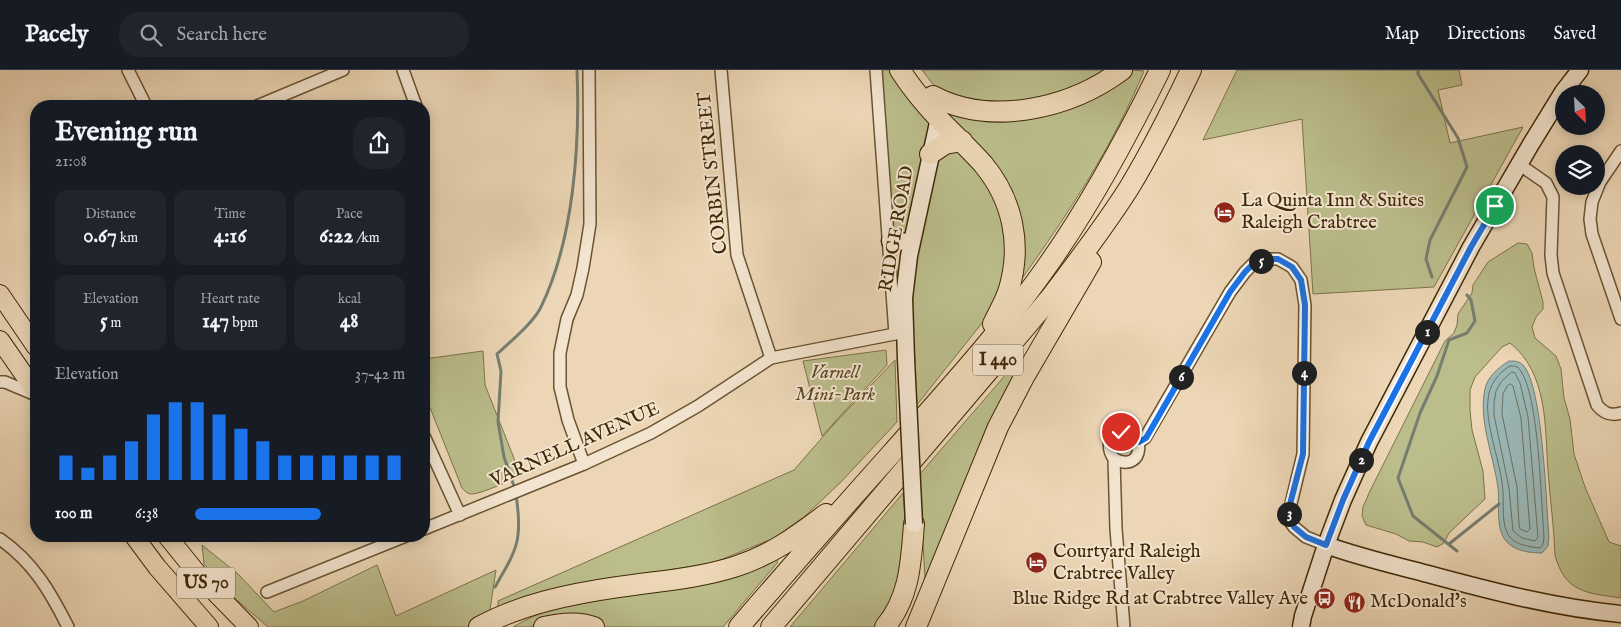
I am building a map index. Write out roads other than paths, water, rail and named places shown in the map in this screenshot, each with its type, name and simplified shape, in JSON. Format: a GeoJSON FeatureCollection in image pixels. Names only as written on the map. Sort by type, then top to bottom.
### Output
{"type":"FeatureCollection","features":[{"type":"Feature","properties":{"kind":"highway"},"geometry":{"type":"LineString","coordinates":[[900,70],[939,118],[983,163],[1000,187],[1012,220],[1015,232],[1015,258],[1009,289],[981,350]]}},
{"type":"Feature","properties":{"kind":"highway"},"geometry":{"type":"LineString","coordinates":[[933,96],[948,104],[967,108],[1002,111],[1036,108],[1085,93],[1122,70]]}},
{"type":"Feature","properties":{"kind":"highway","name":"I 440"},"geometry":{"type":"LineString","coordinates":[[739,627],[1014,311],[1046,268],[1098,189],[1160,70]]}},
{"type":"Feature","properties":{"kind":"highway","name":"I 440"},"geometry":{"type":"LineString","coordinates":[[771,627],[1051,297],[1090,245],[1128,189],[1149,153],[1191,70]]}},
{"type":"Feature","properties":{"kind":"highway"},"geometry":{"type":"LineString","coordinates":[[930,154],[945,144],[962,141]]}},
{"type":"Feature","properties":{"kind":"highway"},"geometry":{"type":"LineString","coordinates":[[916,627],[1006,411],[1092,261],[1128,189]]}},
{"type":"Feature","properties":{"kind":"highway"},"geometry":{"type":"LineString","coordinates":[[479,627],[501,615],[557,598],[610,588],[681,580],[735,567],[782,546],[862,487]]}},
{"type":"Feature","properties":{"kind":"highway"},"geometry":{"type":"LineString","coordinates":[[885,627],[901,603],[908,584],[914,524]]}},
{"type":"Feature","properties":{"kind":"highway"},"geometry":{"type":"LineString","coordinates":[[907,627],[918,574],[914,524]]}},
{"type":"Feature","properties":{"kind":"highway"},"geometry":{"type":"LineString","coordinates":[[496,627],[538,604]]}},
{"type":"Feature","properties":{"kind":"highway"},"geometry":{"type":"LineString","coordinates":[[544,627],[570,623],[580,623],[594,627]]}},
{"type":"Feature","properties":{"kind":"main road"},"geometry":{"type":"LineString","coordinates":[[0,294],[30,337]]}},
{"type":"Feature","properties":{"kind":"main road"},"geometry":{"type":"LineString","coordinates":[[30,340],[3,344],[30,384]]}},
{"type":"Feature","properties":{"kind":"main road","name":"US 70"},"geometry":{"type":"LineString","coordinates":[[138,542],[156,566],[209,627]]}},
{"type":"Feature","properties":{"kind":"main road","name":"US 70"},"geometry":{"type":"LineString","coordinates":[[171,542],[201,578],[249,627]]}},
{"type":"Feature","properties":{"kind":"street"},"geometry":{"type":"LineString","coordinates":[[128,70],[143,100]]}},
{"type":"Feature","properties":{"kind":"street"},"geometry":{"type":"LineString","coordinates":[[271,100],[343,70]]}},
{"type":"Feature","properties":{"kind":"street"},"geometry":{"type":"LineString","coordinates":[[403,70],[414,100]]}},
{"type":"Feature","properties":{"kind":"street"},"geometry":{"type":"LineString","coordinates":[[584,464],[568,420],[560,387],[560,353],[567,318],[576,295],[583,268],[590,224],[589,70]]}},
{"type":"Feature","properties":{"kind":"street","name":"CORBIN STREET"},"geometry":{"type":"LineString","coordinates":[[721,70],[737,255],[771,358]]}},
{"type":"Feature","properties":{"kind":"street","name":"RIDGE ROAD"},"geometry":{"type":"LineString","coordinates":[[876,70],[890,241],[900,333],[906,359],[914,524]]}},
{"type":"Feature","properties":{"kind":"street","name":"RIDGE ROAD"},"geometry":{"type":"LineString","coordinates":[[900,333],[911,242],[939,118],[938,107],[933,96],[911,70]]}},
{"type":"Feature","properties":{"kind":"street"},"geometry":{"type":"LineString","coordinates":[[1301,627],[1326,545],[1343,500],[1369,442],[1471,247],[1564,92],[1580,70]]}},
{"type":"Feature","properties":{"kind":"street"},"geometry":{"type":"LineString","coordinates":[[1621,151],[1600,182],[1590,213],[1592,234],[1616,285],[1621,319]]}},
{"type":"Feature","properties":{"kind":"street"},"geometry":{"type":"LineString","coordinates":[[1520,165],[1546,183],[1554,197],[1551,254],[1553,273],[1597,405],[1604,413],[1612,415],[1621,413]]}},
{"type":"Feature","properties":{"kind":"street"},"geometry":{"type":"LineString","coordinates":[[890,241],[911,242]]}},
{"type":"Feature","properties":{"kind":"street"},"geometry":{"type":"LineString","coordinates":[[1139,442],[1146,438],[1230,292],[1245,272],[1254,263],[1266,259],[1278,259],[1292,267],[1301,280],[1305,305],[1303,454],[1288,512],[1294,527],[1306,537],[1348,553],[1464,584],[1587,611],[1621,614]]}},
{"type":"Feature","properties":{"kind":"street","name":"VARNELL AVENUE"},"geometry":{"type":"LineString","coordinates":[[430,527],[584,464],[659,428],[698,406],[771,358],[900,333]]}},
{"type":"Feature","properties":{"kind":"street"},"geometry":{"type":"LineString","coordinates":[[0,382],[30,391]]}},
{"type":"Feature","properties":{"kind":"street"},"geometry":{"type":"LineString","coordinates":[[1128,432],[1135,436],[1139,442],[1139,450],[1136,457],[1129,462],[1121,463],[1114,459],[1109,451],[1109,442],[1115,434],[1128,432]]}},
{"type":"Feature","properties":{"kind":"street"},"geometry":{"type":"LineString","coordinates":[[430,449],[460,515]]}},
{"type":"Feature","properties":{"kind":"street"},"geometry":{"type":"LineString","coordinates":[[1114,459],[1116,529],[1124,627]]}},
{"type":"Feature","properties":{"kind":"street"},"geometry":{"type":"LineString","coordinates":[[0,539],[20,554],[34,570],[47,588],[68,627]]}},
{"type":"Feature","properties":{"kind":"street"},"geometry":{"type":"LineString","coordinates":[[267,592],[391,542]]}},
{"type":"Feature","properties":{"kind":"water"},"geometry":{"type":"Polygon","coordinates":[[[1509,361],[1523,365],[1530,377],[1535,396],[1545,474],[1549,537],[1548,546],[1542,553],[1522,551],[1513,547],[1506,541],[1500,529],[1498,488],[1487,438],[1483,401],[1488,380],[1509,361]]]}},
{"type":"Feature","properties":{"kind":"waterway"},"geometry":{"type":"LineString","coordinates":[[515,489],[504,457],[498,422],[501,371],[497,354],[538,313],[561,252],[568,222],[576,160],[577,70]]}},
{"type":"Feature","properties":{"kind":"waterway"},"geometry":{"type":"LineString","coordinates":[[1418,70],[1418,74],[1458,138],[1467,167],[1430,240],[1426,259],[1432,277]]}},
{"type":"Feature","properties":{"kind":"waterway"},"geometry":{"type":"LineString","coordinates":[[1457,551],[1413,516],[1398,478],[1420,413],[1437,376],[1449,340],[1467,333],[1475,321],[1471,300],[1467,295]]}},
{"type":"Feature","properties":{"kind":"waterway"},"geometry":{"type":"LineString","coordinates":[[495,587],[509,563],[516,544],[519,523],[516,495]]}},
{"type":"Feature","properties":{"kind":"waterway"},"geometry":{"type":"LineString","coordinates":[[1449,544],[1499,504]]}},
{"type":"Feature","properties":{"kind":"place","name":"La Quinta Inn & Suites Raleigh Crabtree"},"geometry":{"type":"Point","coordinates":[1225,212]}},
{"type":"Feature","properties":{"kind":"place","name":"Courtyard Raleigh Crabtree Valley"},"geometry":{"type":"Point","coordinates":[1037,563]}},
{"type":"Feature","properties":{"kind":"place","name":"Blue Ridge Rd at Crabtree Valley Ave"},"geometry":{"type":"Point","coordinates":[1324,599]}},
{"type":"Feature","properties":{"kind":"place","name":"McDonald's"},"geometry":{"type":"Point","coordinates":[1354,602]}},
{"type":"Feature","properties":{"kind":"park label","name":"Varnell Mini-Park"},"geometry":{"type":"Point","coordinates":[835,384]}}]}
